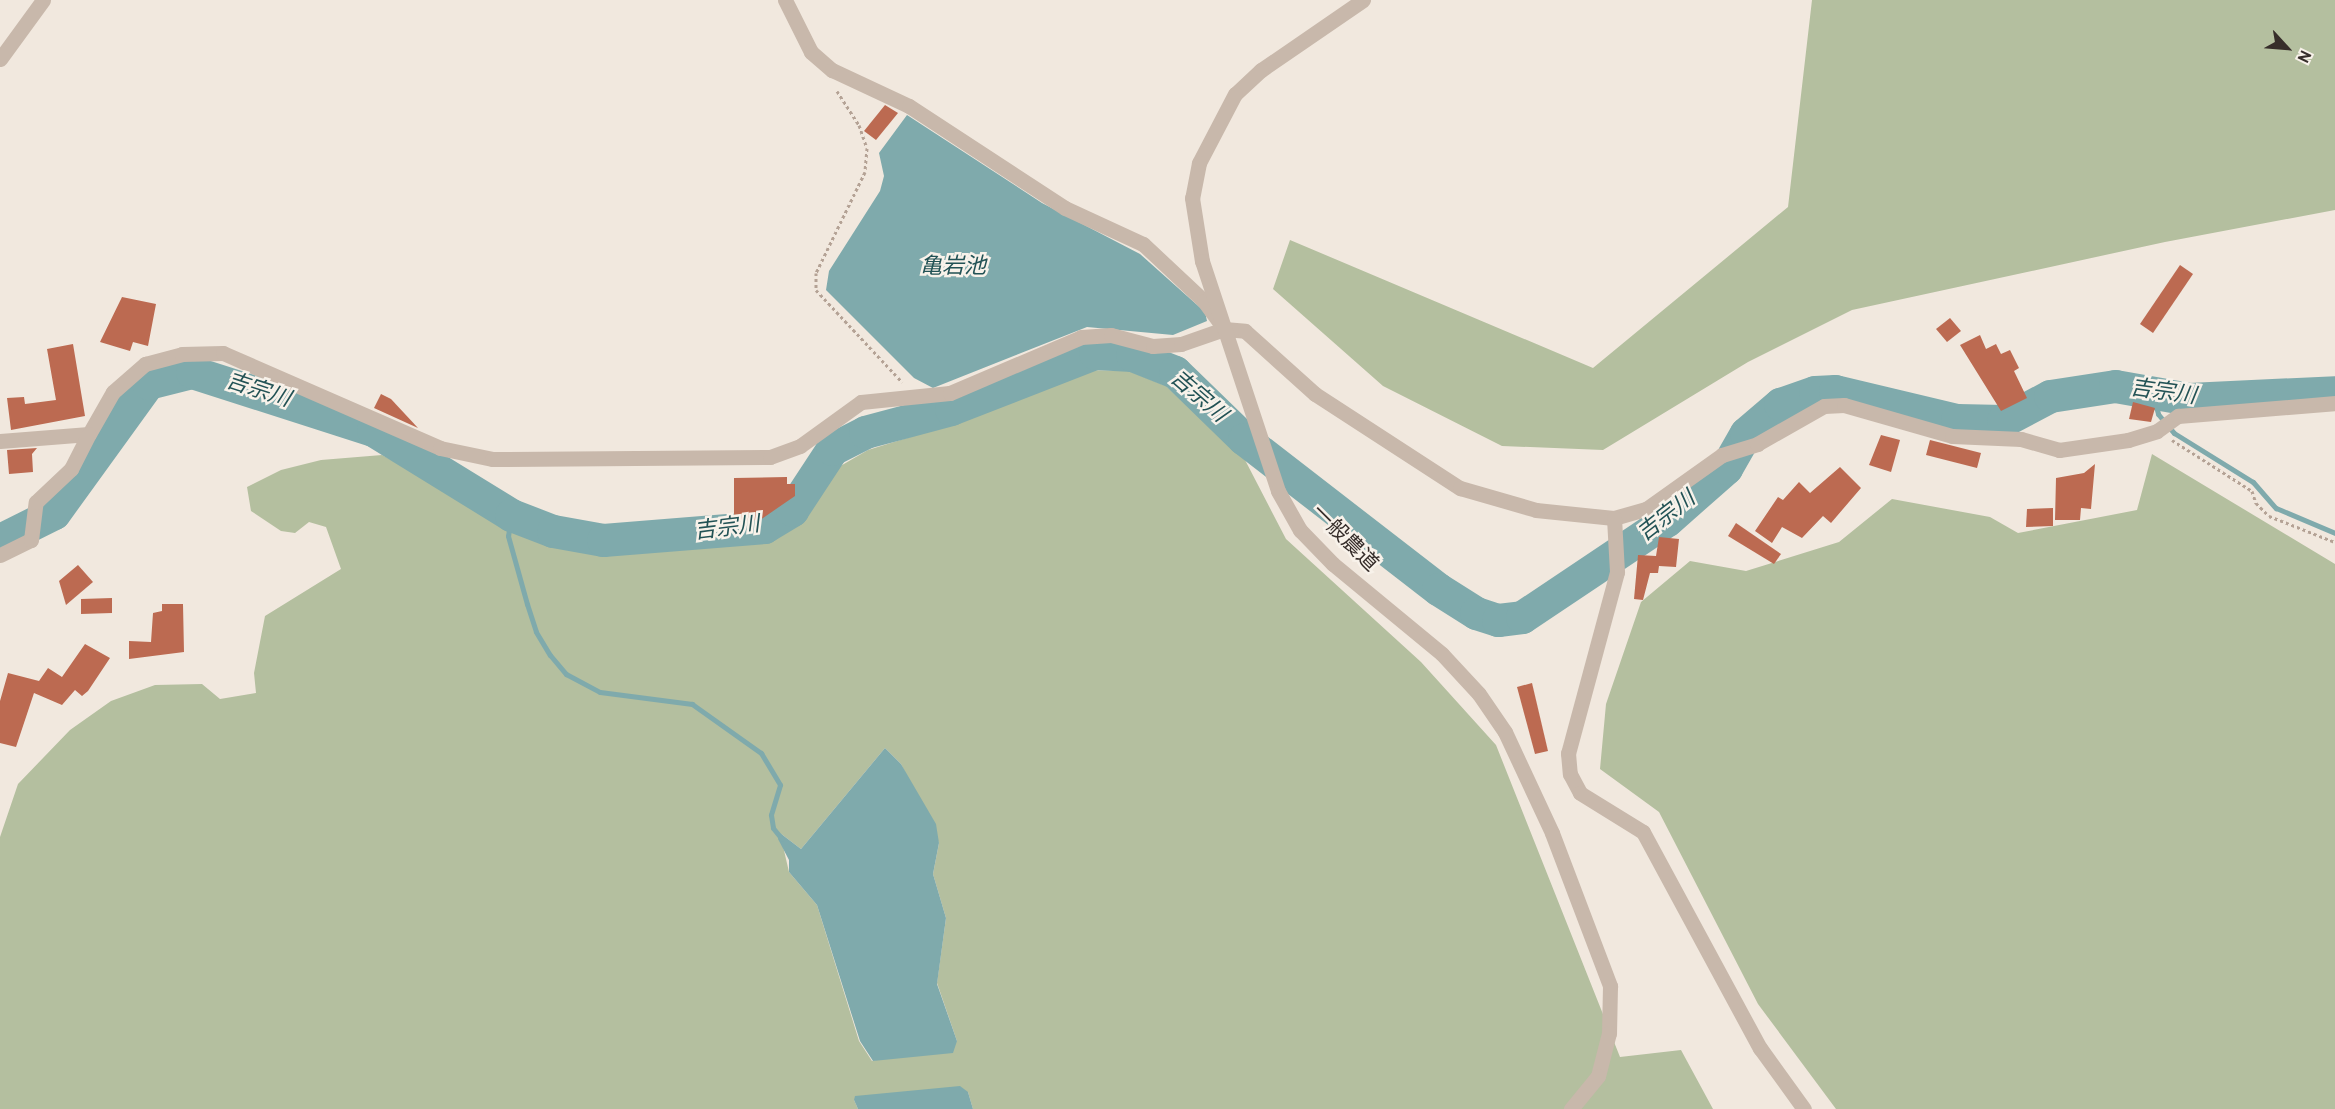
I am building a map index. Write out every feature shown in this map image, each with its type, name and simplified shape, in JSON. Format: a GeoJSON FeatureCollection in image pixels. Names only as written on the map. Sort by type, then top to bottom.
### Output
{"type":"FeatureCollection","features":[{"type":"Feature","properties":{"kind":"street"},"geometry":{"type":"LineString","coordinates":[[0,59],[43,0]]}},
{"type":"Feature","properties":{"kind":"street"},"geometry":{"type":"LineString","coordinates":[[785,0],[811,51],[832,70],[909,106],[1065,208],[1143,244],[1204,301],[1224,329]]}},
{"type":"Feature","properties":{"kind":"street","name":"一般農道"},"geometry":{"type":"LineString","coordinates":[[1363,0],[1260,70],[1235,94],[1199,163],[1192,198],[1202,261],[1273,477],[1300,530],[1333,564],[1442,654],[1479,694],[1506,732],[1524,771],[1610,986],[1609,1033],[1598,1076],[1571,1109]]}},
{"type":"Feature","properties":{"kind":"street"},"geometry":{"type":"LineString","coordinates":[[0,555],[31,540],[36,502],[71,469],[88,434],[113,392],[145,364],[182,354],[223,353],[440,448],[492,459],[770,457],[800,446],[861,402],[950,393],[1081,337],[1111,335],[1153,346],[1171,345],[1224,329],[1245,331],[1315,394],[1460,488],[1536,510],[1614,518],[1646,509],[1722,455],[1748,447],[1824,406],[1844,405],[1952,436],[2021,440],[2059,450],[2162,426],[2178,416],[2335,403]]}},
{"type":"Feature","properties":{"kind":"street"},"geometry":{"type":"LineString","coordinates":[[0,441],[88,434]]}},
{"type":"Feature","properties":{"kind":"street"},"geometry":{"type":"LineString","coordinates":[[1614,518],[1618,542],[1617,572],[1568,753],[1570,774],[1580,793],[1643,832],[1760,1048],[1804,1109]]}},
{"type":"Feature","properties":{"kind":"path"},"geometry":{"type":"LineString","coordinates":[[835,88],[859,125],[867,148],[865,172],[816,273],[816,290],[917,398]]}},
{"type":"Feature","properties":{"kind":"path"},"geometry":{"type":"LineString","coordinates":[[2162,426],[2252,491],[2256,503],[2269,516],[2335,542]]}},
{"type":"Feature","properties":{"kind":"green space"},"geometry":{"type":"Polygon","coordinates":[[[1812,0],[2335,0],[2335,210],[2165,242],[1852,310],[1748,362],[1603,450],[1502,446],[1383,386],[1273,289],[1290,240],[1593,368],[1788,207],[1812,0]]]}},
{"type":"Feature","properties":{"kind":"green space"},"geometry":{"type":"Polygon","coordinates":[[[1086,370],[1129,371],[1166,386],[1244,458],[1286,539],[1421,662],[1496,745],[1620,1057],[1681,1050],[1713,1109],[973,1109],[968,1092],[854,1100],[858,1109],[0,1109],[0,837],[18,784],[70,730],[111,701],[155,685],[202,684],[220,699],[256,693],[254,673],[265,616],[341,569],[326,527],[309,522],[295,533],[281,531],[251,511],[247,487],[281,470],[321,460],[382,455],[524,532],[585,552],[776,538],[804,518],[837,468],[868,450],[959,422],[1086,370]],[[885,748],[801,849],[780,833],[789,872],[817,905],[859,1041],[872,1061],[957,1041],[937,983],[946,918],[933,874],[939,843],[901,764],[885,748]]]}},
{"type":"Feature","properties":{"kind":"green space"},"geometry":{"type":"Polygon","coordinates":[[[2152,454],[2335,564],[2335,1109],[1836,1109],[1758,1004],[1659,812],[1600,769],[1606,704],[1641,602],[1690,561],[1746,571],[1839,542],[1892,499],[1990,517],[2018,533],[2137,510],[2152,454]]]}},
{"type":"Feature","properties":{"kind":"water","name":"亀岩池"},"geometry":{"type":"Polygon","coordinates":[[[907,115],[1042,203],[1140,254],[1205,312],[1207,321],[1173,335],[1087,327],[933,388],[914,378],[826,290],[829,271],[880,191],[884,176],[879,153],[907,115]]]}},
{"type":"Feature","properties":{"kind":"water"},"geometry":{"type":"Polygon","coordinates":[[[885,748],[901,764],[936,824],[939,843],[933,874],[946,918],[937,984],[957,1041],[953,1053],[873,1061],[860,1041],[817,905],[789,872],[789,860],[778,839],[780,833],[801,849],[885,748]]]}},
{"type":"Feature","properties":{"kind":"water"},"geometry":{"type":"Polygon","coordinates":[[[960,1086],[968,1092],[973,1109],[858,1109],[854,1100],[855,1096],[960,1086]]]}},
{"type":"Feature","properties":{"kind":"building"},"geometry":{"type":"Polygon","coordinates":[[[885,105],[898,113],[876,140],[864,131],[885,105]]]}},
{"type":"Feature","properties":{"kind":"building"},"geometry":{"type":"Polygon","coordinates":[[[2180,265],[2193,274],[2153,333],[2140,324],[2180,265]]]}},
{"type":"Feature","properties":{"kind":"building"},"geometry":{"type":"Polygon","coordinates":[[[122,297],[156,304],[148,346],[133,342],[130,351],[100,342],[122,297]]]}},
{"type":"Feature","properties":{"kind":"building"},"geometry":{"type":"Polygon","coordinates":[[[1950,318],[1961,331],[1947,342],[1936,329],[1950,318]]]}},
{"type":"Feature","properties":{"kind":"building"},"geometry":{"type":"Polygon","coordinates":[[[1980,335],[1986,349],[1996,344],[2001,354],[2010,350],[2019,368],[2014,371],[2027,398],[2001,411],[1960,345],[1980,335]]]}},
{"type":"Feature","properties":{"kind":"building"},"geometry":{"type":"Polygon","coordinates":[[[73,344],[85,416],[11,430],[7,398],[24,397],[25,404],[56,400],[47,349],[73,344]]]}},
{"type":"Feature","properties":{"kind":"building"},"geometry":{"type":"Polygon","coordinates":[[[381,394],[391,399],[418,428],[374,408],[381,394]]]}},
{"type":"Feature","properties":{"kind":"building"},"geometry":{"type":"Polygon","coordinates":[[[2133,402],[2155,408],[2151,422],[2129,419],[2133,402]]]}},
{"type":"Feature","properties":{"kind":"building"},"geometry":{"type":"Polygon","coordinates":[[[1881,435],[1900,440],[1891,472],[1869,465],[1881,435]]]}},
{"type":"Feature","properties":{"kind":"building"},"geometry":{"type":"Polygon","coordinates":[[[1930,440],[1981,453],[1977,468],[1926,455],[1930,440]]]}},
{"type":"Feature","properties":{"kind":"building"},"geometry":{"type":"Polygon","coordinates":[[[37,448],[32,454],[33,472],[9,474],[7,450],[37,448]]]}},
{"type":"Feature","properties":{"kind":"building"},"geometry":{"type":"Polygon","coordinates":[[[2095,464],[2091,509],[2081,508],[2080,520],[2055,520],[2056,478],[2084,473],[2095,464]]]}},
{"type":"Feature","properties":{"kind":"building"},"geometry":{"type":"Polygon","coordinates":[[[1840,467],[1861,488],[1831,523],[1823,516],[1802,538],[1782,527],[1772,543],[1755,531],[1778,497],[1783,500],[1799,482],[1810,493],[1840,467]]]}},
{"type":"Feature","properties":{"kind":"building"},"geometry":{"type":"Polygon","coordinates":[[[787,477],[787,484],[795,484],[795,496],[760,520],[734,521],[734,478],[787,477]]]}},
{"type":"Feature","properties":{"kind":"building"},"geometry":{"type":"Polygon","coordinates":[[[2053,508],[2053,526],[2026,527],[2027,509],[2053,508]]]}},
{"type":"Feature","properties":{"kind":"building"},"geometry":{"type":"Polygon","coordinates":[[[1736,523],[1781,554],[1774,564],[1728,536],[1736,523]]]}},
{"type":"Feature","properties":{"kind":"building"},"geometry":{"type":"Polygon","coordinates":[[[1659,537],[1679,539],[1676,567],[1659,566],[1658,573],[1650,573],[1643,600],[1634,599],[1638,555],[1656,556],[1659,537]]]}},
{"type":"Feature","properties":{"kind":"building"},"geometry":{"type":"Polygon","coordinates":[[[78,565],[93,582],[66,605],[59,581],[78,565]]]}},
{"type":"Feature","properties":{"kind":"building"},"geometry":{"type":"Polygon","coordinates":[[[112,598],[112,613],[81,614],[81,599],[112,598]]]}},
{"type":"Feature","properties":{"kind":"building"},"geometry":{"type":"Polygon","coordinates":[[[162,604],[183,604],[184,652],[129,659],[129,641],[151,642],[153,613],[162,611],[162,604]]]}},
{"type":"Feature","properties":{"kind":"building"},"geometry":{"type":"Polygon","coordinates":[[[85,644],[110,658],[88,691],[82,696],[75,690],[62,705],[34,693],[16,747],[0,743],[0,701],[8,673],[39,681],[48,668],[62,677],[85,644]]]}},
{"type":"Feature","properties":{"kind":"building"},"geometry":{"type":"Polygon","coordinates":[[[1532,683],[1548,751],[1535,754],[1517,687],[1532,683]]]}},
{"type":"Feature","properties":{"kind":"waterway","name":"吉宗川"},"geometry":{"type":"LineString","coordinates":[[0,540],[54,513],[148,383],[192,372],[373,430],[511,515],[553,531],[603,540],[764,527],[792,510],[832,449],[865,432],[951,409],[1095,353],[1132,355],[1175,372],[1244,439],[1438,589],[1476,613],[1498,620],[1522,617],[1667,520],[1726,468],[1746,433],[1780,404],[1815,392],[1835,391],[1957,420],[2003,421],[2050,396],[2115,386],[2189,399],[2335,392]]}},
{"type":"Feature","properties":{"kind":"waterway"},"geometry":{"type":"LineString","coordinates":[[2151,389],[2158,414],[2174,433],[2253,482],[2276,508],[2335,533]]}},
{"type":"Feature","properties":{"kind":"waterway"},"geometry":{"type":"LineString","coordinates":[[511,515],[508,536],[536,632],[550,655],[566,674],[600,692],[692,704],[761,753],[780,785],[771,815],[773,828],[782,839]]}}]}
